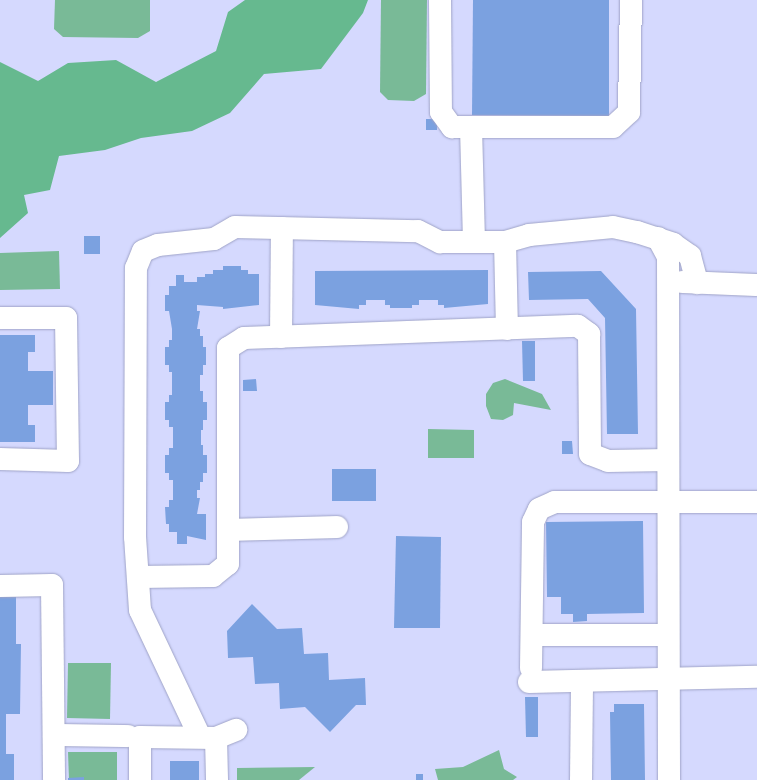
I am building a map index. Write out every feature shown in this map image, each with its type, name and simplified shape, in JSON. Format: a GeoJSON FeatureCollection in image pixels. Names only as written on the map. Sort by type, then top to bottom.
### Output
{"type":"FeatureCollection","features":[{"type":"Feature","properties":{"kind":"lane"},"geometry":{"type":"LineString","coordinates":[[440,0],[441,112],[452,127],[613,127],[629,112],[631,0]]}},
{"type":"Feature","properties":{"kind":"lane"},"geometry":{"type":"LineString","coordinates":[[471,127],[474,242]]}},
{"type":"Feature","properties":{"kind":"lane"},"geometry":{"type":"LineString","coordinates":[[217,780],[208,737],[140,610],[139,577],[135,537],[136,268],[138,258],[150,247],[214,239],[235,227],[418,231],[440,242],[505,242],[529,235],[613,227],[658,238],[673,244],[690,256],[697,283]]}},
{"type":"Feature","properties":{"kind":"lane"},"geometry":{"type":"LineString","coordinates":[[281,337],[282,228]]}},
{"type":"Feature","properties":{"kind":"lane"},"geometry":{"type":"LineString","coordinates":[[658,238],[668,257],[669,780]]}},
{"type":"Feature","properties":{"kind":"lane"},"geometry":{"type":"LineString","coordinates":[[505,242],[507,329]]}},
{"type":"Feature","properties":{"kind":"lane"},"geometry":{"type":"LineString","coordinates":[[668,282],[757,285]]}},
{"type":"Feature","properties":{"kind":"lane"},"geometry":{"type":"LineString","coordinates":[[0,318],[66,318],[68,461],[0,459]]}},
{"type":"Feature","properties":{"kind":"lane"},"geometry":{"type":"LineString","coordinates":[[139,577],[213,576],[228,564],[228,348],[244,338],[578,326],[589,334],[590,454],[608,461],[668,460]]}},
{"type":"Feature","properties":{"kind":"lane"},"geometry":{"type":"LineString","coordinates":[[757,502],[555,502],[539,509],[533,522],[532,635],[530,675],[582,682],[757,677]]}},
{"type":"Feature","properties":{"kind":"lane"},"geometry":{"type":"LineString","coordinates":[[229,530],[337,527]]}},
{"type":"Feature","properties":{"kind":"lane"},"geometry":{"type":"LineString","coordinates":[[0,586],[52,585],[54,780]]}},
{"type":"Feature","properties":{"kind":"lane"},"geometry":{"type":"LineString","coordinates":[[532,635],[668,635]]}},
{"type":"Feature","properties":{"kind":"lane"},"geometry":{"type":"LineString","coordinates":[[581,780],[582,682]]}},
{"type":"Feature","properties":{"kind":"lane"},"geometry":{"type":"LineString","coordinates":[[140,780],[140,737],[208,737],[236,730]]}},
{"type":"Feature","properties":{"kind":"lane"},"geometry":{"type":"LineString","coordinates":[[54,735],[128,736]]}},
{"type":"Feature","properties":{"kind":"green space"},"geometry":{"type":"Polygon","coordinates":[[[55,0],[150,0],[150,31],[138,38],[63,37],[54,29],[55,0]]]}},
{"type":"Feature","properties":{"kind":"green space"},"geometry":{"type":"Polygon","coordinates":[[[245,0],[368,0],[363,13],[321,69],[264,74],[230,113],[192,131],[141,138],[105,150],[59,156],[50,190],[24,195],[28,213],[0,238],[0,62],[38,81],[68,63],[116,60],[156,82],[216,51],[228,12],[245,0]]]}},
{"type":"Feature","properties":{"kind":"green space"},"geometry":{"type":"Polygon","coordinates":[[[381,0],[427,0],[426,94],[414,101],[388,100],[380,92],[381,0]]]}},
{"type":"Feature","properties":{"kind":"green space"},"geometry":{"type":"Polygon","coordinates":[[[59,251],[60,289],[0,290],[0,253],[59,251]]]}},
{"type":"Feature","properties":{"kind":"green space"},"geometry":{"type":"Polygon","coordinates":[[[505,379],[542,394],[551,410],[514,403],[513,415],[503,420],[491,419],[486,406],[486,394],[493,383],[505,379]]]}},
{"type":"Feature","properties":{"kind":"green space"},"geometry":{"type":"Polygon","coordinates":[[[428,429],[474,430],[474,458],[428,458],[428,429]]]}},
{"type":"Feature","properties":{"kind":"green space"},"geometry":{"type":"Polygon","coordinates":[[[68,663],[111,663],[110,719],[67,718],[68,663]]]}},
{"type":"Feature","properties":{"kind":"green space"},"geometry":{"type":"Polygon","coordinates":[[[499,750],[504,769],[517,777],[513,780],[438,780],[435,769],[463,767],[499,750]]]}},
{"type":"Feature","properties":{"kind":"green space"},"geometry":{"type":"Polygon","coordinates":[[[68,752],[117,752],[117,780],[69,780],[68,752]]]}},
{"type":"Feature","properties":{"kind":"green space"},"geometry":{"type":"Polygon","coordinates":[[[315,767],[299,780],[237,780],[237,768],[315,767]]]}},
{"type":"Feature","properties":{"kind":"building"},"geometry":{"type":"Polygon","coordinates":[[[473,0],[609,0],[609,116],[472,115],[473,0]]]}},
{"type":"Feature","properties":{"kind":"building"},"geometry":{"type":"Polygon","coordinates":[[[426,119],[437,119],[437,130],[426,130],[426,119]]]}},
{"type":"Feature","properties":{"kind":"building"},"geometry":{"type":"Polygon","coordinates":[[[84,236],[100,236],[100,254],[84,254],[84,236]]]}},
{"type":"Feature","properties":{"kind":"building"},"geometry":{"type":"Polygon","coordinates":[[[223,266],[241,266],[241,270],[248,270],[248,274],[259,274],[259,305],[223,309],[223,307],[197,305],[197,311],[200,311],[197,329],[200,329],[200,336],[203,336],[203,347],[206,347],[206,365],[203,365],[203,375],[200,375],[200,391],[203,391],[203,402],[207,402],[207,420],[203,420],[201,445],[203,445],[203,455],[207,455],[207,473],[203,473],[203,482],[200,482],[200,490],[197,490],[197,498],[200,498],[197,514],[206,514],[206,540],[187,536],[187,544],[177,544],[177,532],[169,532],[169,524],[166,524],[165,507],[169,507],[169,500],[173,500],[173,480],[169,480],[169,473],[165,473],[165,455],[169,455],[169,448],[173,448],[173,427],[169,427],[169,420],[165,420],[165,402],[169,402],[169,395],[172,395],[172,372],[169,372],[169,365],[165,365],[165,347],[169,347],[169,340],[172,340],[172,329],[169,311],[165,311],[165,295],[169,295],[169,286],[176,286],[176,275],[184,275],[184,282],[197,282],[197,277],[205,277],[205,274],[213,274],[213,270],[223,270],[223,266]]]}},
{"type":"Feature","properties":{"kind":"building"},"geometry":{"type":"Polygon","coordinates":[[[488,270],[488,304],[444,308],[444,305],[438,305],[438,300],[419,300],[419,305],[412,305],[412,308],[390,308],[390,305],[385,305],[385,300],[366,300],[366,305],[359,305],[359,309],[315,305],[315,271],[488,270]]]}},
{"type":"Feature","properties":{"kind":"building"},"geometry":{"type":"Polygon","coordinates":[[[601,271],[636,309],[638,434],[607,434],[605,318],[588,299],[529,300],[528,272],[601,271]]]}},
{"type":"Feature","properties":{"kind":"building"},"geometry":{"type":"Polygon","coordinates":[[[0,335],[35,335],[35,352],[28,352],[28,371],[53,371],[53,405],[28,405],[28,425],[35,425],[35,442],[0,442],[0,335]]]}},
{"type":"Feature","properties":{"kind":"building"},"geometry":{"type":"Polygon","coordinates":[[[522,341],[535,341],[535,381],[523,381],[522,341]]]}},
{"type":"Feature","properties":{"kind":"building"},"geometry":{"type":"Polygon","coordinates":[[[256,379],[257,391],[243,391],[243,380],[256,379]]]}},
{"type":"Feature","properties":{"kind":"building"},"geometry":{"type":"Polygon","coordinates":[[[562,441],[572,441],[573,454],[562,454],[562,441]]]}},
{"type":"Feature","properties":{"kind":"building"},"geometry":{"type":"Polygon","coordinates":[[[332,469],[376,469],[376,501],[332,501],[332,469]]]}},
{"type":"Feature","properties":{"kind":"building"},"geometry":{"type":"Polygon","coordinates":[[[643,521],[644,613],[587,614],[587,621],[573,622],[573,614],[561,614],[561,597],[547,597],[546,522],[643,521]]]}},
{"type":"Feature","properties":{"kind":"building"},"geometry":{"type":"Polygon","coordinates":[[[396,536],[441,537],[440,628],[394,628],[396,536]]]}},
{"type":"Feature","properties":{"kind":"building"},"geometry":{"type":"Polygon","coordinates":[[[0,597],[16,597],[16,644],[21,644],[20,714],[6,714],[6,754],[14,754],[14,780],[0,780],[0,597]]]}},
{"type":"Feature","properties":{"kind":"building"},"geometry":{"type":"Polygon","coordinates":[[[252,604],[277,629],[302,628],[304,654],[328,653],[329,680],[365,678],[366,705],[356,705],[330,732],[305,707],[280,709],[279,683],[255,684],[253,657],[228,658],[227,631],[252,604]]]}},
{"type":"Feature","properties":{"kind":"building"},"geometry":{"type":"Polygon","coordinates":[[[525,697],[538,697],[538,737],[526,737],[525,697]]]}},
{"type":"Feature","properties":{"kind":"building"},"geometry":{"type":"Polygon","coordinates":[[[614,704],[644,704],[645,780],[611,780],[610,712],[614,712],[614,704]]]}},
{"type":"Feature","properties":{"kind":"building"},"geometry":{"type":"Polygon","coordinates":[[[170,761],[199,761],[199,780],[170,780],[170,761]]]}},
{"type":"Feature","properties":{"kind":"building"},"geometry":{"type":"Polygon","coordinates":[[[416,774],[423,774],[423,780],[416,780],[416,774]]]}},
{"type":"Feature","properties":{"kind":"building"},"geometry":{"type":"Polygon","coordinates":[[[84,777],[84,780],[68,780],[68,778],[84,777]]]}}]}
